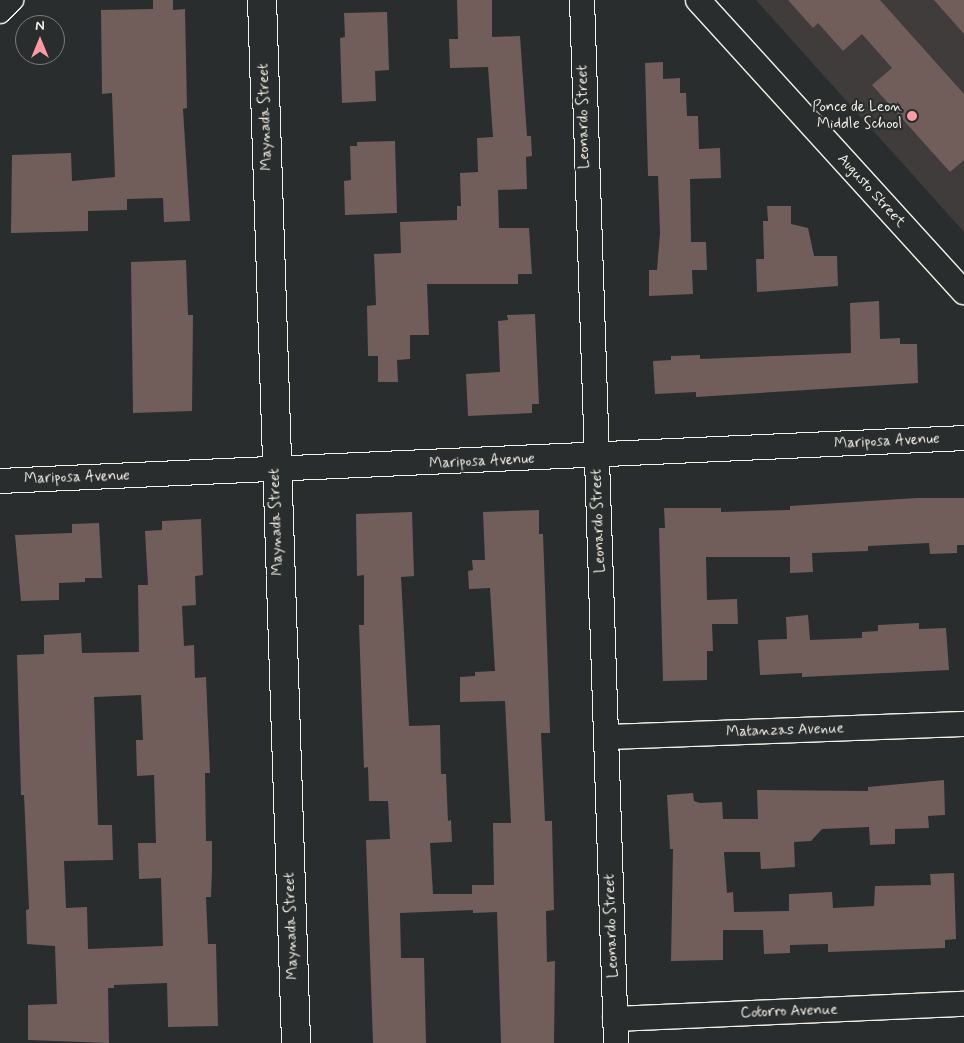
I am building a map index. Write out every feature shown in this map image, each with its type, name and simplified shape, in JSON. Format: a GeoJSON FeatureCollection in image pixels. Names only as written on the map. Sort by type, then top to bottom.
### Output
{"type":"FeatureCollection","features":[{"type":"Feature","properties":{"kind":"street"},"geometry":{"type":"LineString","coordinates":[[0,10],[11,0]]}},
{"type":"Feature","properties":{"kind":"street","name":"Maynada Street"},"geometry":{"type":"LineString","coordinates":[[262,0],[296,1043]]}},
{"type":"Feature","properties":{"kind":"street","name":"Leonardo Street"},"geometry":{"type":"LineString","coordinates":[[582,0],[616,1043]]}},
{"type":"Feature","properties":{"kind":"street","name":"Augusto Street"},"geometry":{"type":"LineString","coordinates":[[698,0],[964,292]]}},
{"type":"Feature","properties":{"kind":"street","name":"Mariposa Avenue"},"geometry":{"type":"LineString","coordinates":[[0,481],[276,471],[964,438]]}},
{"type":"Feature","properties":{"kind":"street","name":"Matanzas Avenue"},"geometry":{"type":"LineString","coordinates":[[607,737],[964,724]]}},
{"type":"Feature","properties":{"kind":"street","name":"Cotorro Avenue"},"geometry":{"type":"LineString","coordinates":[[615,1019],[964,1004]]}},
{"type":"Feature","properties":{"kind":"shaded area","name":"Ponce de Leon Middle School"},"geometry":{"type":"Polygon","coordinates":[[[756,0],[964,0],[964,232],[756,0]]]}},
{"type":"Feature","properties":{"kind":"building"},"geometry":{"type":"Polygon","coordinates":[[[153,0],[173,0],[173,10],[185,9],[187,108],[183,109],[190,221],[164,222],[163,198],[127,199],[127,210],[88,211],[88,231],[11,233],[12,155],[71,153],[72,181],[115,177],[112,93],[102,94],[101,10],[153,9],[153,0]]]}},
{"type":"Feature","properties":{"kind":"building"},"geometry":{"type":"Polygon","coordinates":[[[457,0],[492,0],[492,37],[520,36],[527,136],[531,136],[532,156],[526,157],[527,189],[498,190],[499,228],[529,228],[532,274],[518,274],[518,284],[427,284],[429,335],[410,335],[410,359],[397,360],[398,382],[378,382],[378,356],[368,356],[367,306],[376,305],[374,254],[401,253],[400,222],[457,220],[457,206],[461,206],[460,173],[478,172],[477,138],[493,137],[488,67],[450,68],[449,39],[458,39],[457,0]]]}},
{"type":"Feature","properties":{"kind":"building"},"geometry":{"type":"Polygon","coordinates":[[[788,0],[880,0],[964,94],[964,160],[950,172],[872,85],[892,68],[862,34],[843,51],[818,23],[813,28],[788,0]]]}},
{"type":"Feature","properties":{"kind":"building"},"geometry":{"type":"Polygon","coordinates":[[[934,0],[964,0],[964,34],[934,0]]]}},
{"type":"Feature","properties":{"kind":"building"},"geometry":{"type":"Polygon","coordinates":[[[387,12],[389,70],[375,71],[376,101],[342,103],[340,38],[345,37],[344,13],[387,12]]]}},
{"type":"Feature","properties":{"kind":"building"},"geometry":{"type":"Polygon","coordinates":[[[663,62],[663,79],[680,78],[680,93],[686,93],[687,116],[698,116],[699,149],[720,148],[721,178],[690,179],[691,242],[706,242],[707,270],[692,270],[693,294],[649,296],[649,270],[657,270],[660,233],[658,176],[648,176],[645,63],[663,62]]]}},
{"type":"Feature","properties":{"kind":"building"},"geometry":{"type":"Polygon","coordinates":[[[395,141],[397,213],[345,215],[344,181],[351,180],[350,146],[357,146],[357,142],[395,141]]]}},
{"type":"Feature","properties":{"kind":"building"},"geometry":{"type":"Polygon","coordinates":[[[767,206],[791,206],[791,224],[808,228],[814,256],[837,256],[838,286],[757,292],[756,259],[764,259],[763,221],[768,221],[767,206]]]}},
{"type":"Feature","properties":{"kind":"building"},"geometry":{"type":"Polygon","coordinates":[[[186,260],[188,315],[193,315],[192,411],[133,413],[131,262],[186,260]]]}},
{"type":"Feature","properties":{"kind":"building"},"geometry":{"type":"Polygon","coordinates":[[[879,301],[880,339],[900,338],[900,344],[917,344],[918,383],[696,397],[696,392],[655,394],[653,361],[671,360],[671,356],[700,355],[700,359],[851,353],[850,303],[879,301]]]}},
{"type":"Feature","properties":{"kind":"building"},"geometry":{"type":"Polygon","coordinates":[[[535,314],[539,404],[532,404],[532,413],[468,416],[466,374],[500,372],[498,321],[508,320],[507,315],[535,314]]]}},
{"type":"Feature","properties":{"kind":"building"},"geometry":{"type":"Polygon","coordinates":[[[917,498],[964,498],[964,545],[957,545],[957,553],[930,554],[929,543],[868,546],[868,551],[812,553],[813,572],[790,573],[790,557],[706,557],[707,600],[737,599],[738,624],[712,624],[713,651],[707,651],[707,680],[663,681],[659,528],[665,528],[664,508],[721,508],[721,512],[790,510],[790,506],[917,498]]]}},
{"type":"Feature","properties":{"kind":"building"},"geometry":{"type":"Polygon","coordinates":[[[539,510],[539,534],[543,534],[550,733],[541,733],[545,821],[552,821],[554,910],[546,911],[547,962],[555,961],[554,1043],[501,1043],[497,912],[473,913],[473,910],[400,913],[401,958],[424,958],[426,1043],[373,1043],[366,840],[390,839],[388,801],[369,801],[368,767],[364,768],[359,625],[364,625],[364,575],[357,576],[356,514],[412,512],[414,576],[401,577],[409,726],[440,725],[441,774],[446,774],[448,821],[451,820],[452,842],[430,843],[433,894],[472,894],[472,885],[494,885],[493,823],[511,823],[505,701],[460,702],[460,677],[475,676],[475,672],[495,671],[490,588],[469,589],[468,571],[473,570],[472,560],[485,560],[483,512],[539,510]]]}},
{"type":"Feature","properties":{"kind":"building"},"geometry":{"type":"Polygon","coordinates":[[[201,519],[203,575],[195,576],[196,605],[182,606],[184,646],[194,645],[195,678],[206,677],[210,773],[205,773],[206,841],[212,841],[212,871],[211,897],[206,897],[208,944],[216,944],[218,1026],[168,1027],[167,983],[114,985],[114,988],[108,988],[109,1043],[28,1040],[28,1005],[57,1004],[55,946],[27,944],[26,910],[29,909],[24,795],[21,795],[17,655],[44,654],[44,635],[81,633],[82,653],[139,652],[138,585],[148,585],[145,531],[162,530],[162,521],[201,519]],[[141,695],[94,697],[98,825],[112,825],[113,860],[64,861],[66,908],[87,907],[88,949],[163,946],[161,878],[139,879],[138,843],[156,843],[154,775],[137,776],[136,740],[143,740],[141,695]]]}},
{"type":"Feature","properties":{"kind":"building"},"geometry":{"type":"Polygon","coordinates":[[[99,523],[102,578],[85,578],[85,582],[59,583],[59,600],[21,601],[15,535],[72,533],[72,524],[99,523]]]}},
{"type":"Feature","properties":{"kind":"building"},"geometry":{"type":"Polygon","coordinates":[[[808,615],[810,640],[862,638],[862,632],[878,631],[878,625],[919,623],[919,629],[946,628],[949,670],[802,677],[802,673],[760,675],[758,640],[787,639],[786,617],[808,615]]]}},
{"type":"Feature","properties":{"kind":"building"},"geometry":{"type":"Polygon","coordinates":[[[944,780],[945,815],[928,816],[929,828],[895,829],[895,844],[870,845],[869,827],[822,829],[811,841],[794,842],[795,867],[761,869],[760,852],[724,852],[727,893],[733,892],[734,912],[789,911],[789,894],[832,892],[833,908],[874,906],[875,886],[931,885],[930,874],[954,873],[956,939],[945,940],[945,948],[828,952],[828,944],[790,945],[790,953],[764,954],[763,930],[723,930],[723,960],[671,961],[673,849],[670,849],[667,795],[693,793],[694,801],[700,803],[722,802],[723,819],[758,819],[757,790],[868,791],[868,787],[944,780]]]}},
{"type":"Feature","properties":{"kind":"place","name":"Ponce de Leon Middle School"},"geometry":{"type":"Point","coordinates":[912,116]}}]}
